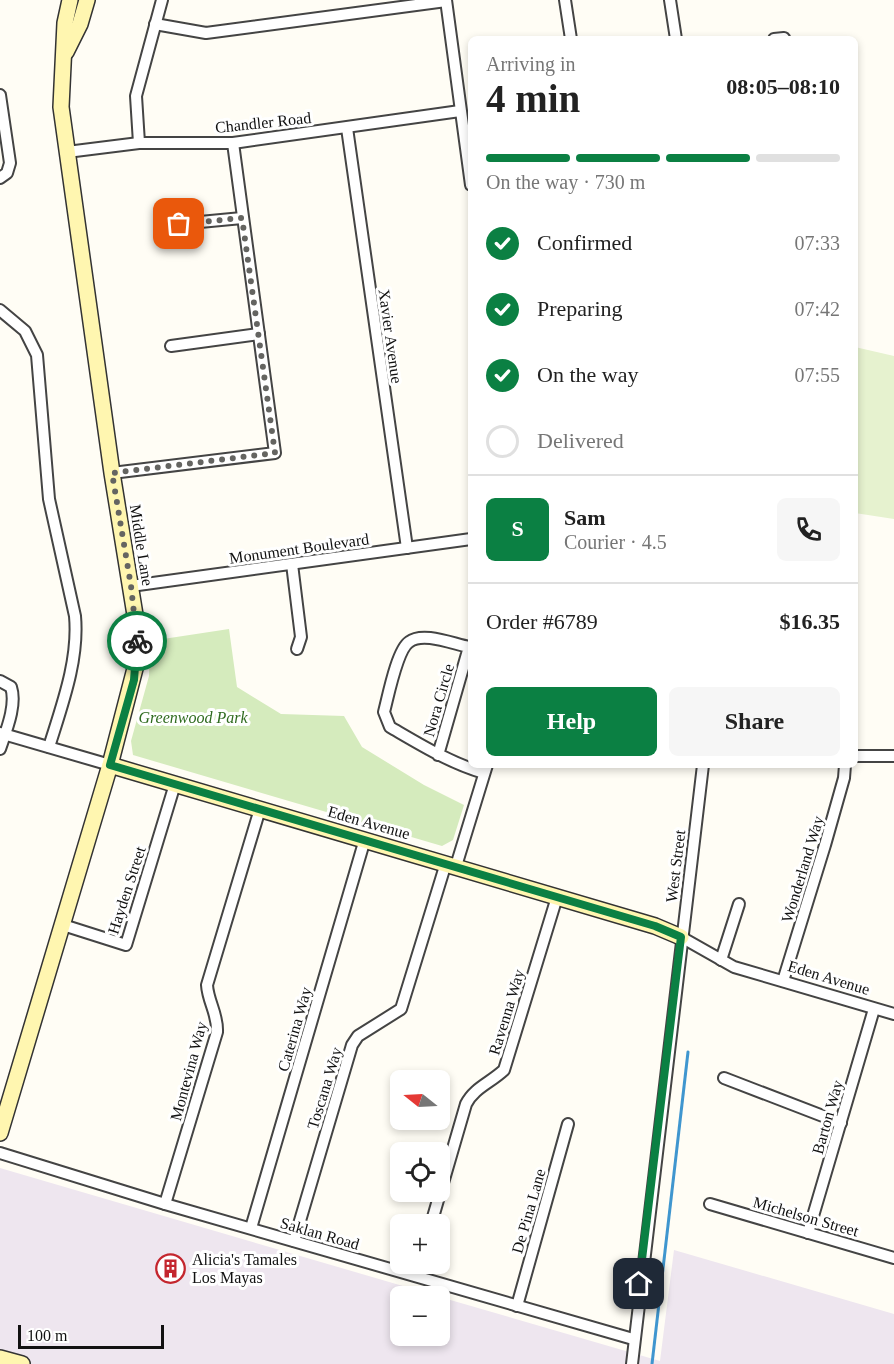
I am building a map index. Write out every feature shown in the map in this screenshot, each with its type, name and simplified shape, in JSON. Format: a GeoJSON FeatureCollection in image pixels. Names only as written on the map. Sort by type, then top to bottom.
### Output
{"type":"FeatureCollection","features":[{"type":"Feature","properties":{"kind":"street","name":"Middle Lane"},"geometry":{"type":"LineString","coordinates":[[0,1133],[110,765],[138,657],[131,586],[112,473],[67,152],[60,83],[65,23],[70,0]]}},
{"type":"Feature","properties":{"kind":"street","name":"Middle Lane"},"geometry":{"type":"LineString","coordinates":[[64,54],[80,24],[87,0]]}},
{"type":"Feature","properties":{"kind":"street"},"geometry":{"type":"LineString","coordinates":[[139,143],[136,96],[162,0]]}},
{"type":"Feature","properties":{"kind":"street"},"geometry":{"type":"LineString","coordinates":[[155,24],[206,33],[446,0],[468,165]]}},
{"type":"Feature","properties":{"kind":"street"},"geometry":{"type":"LineString","coordinates":[[565,0],[571,36]]}},
{"type":"Feature","properties":{"kind":"street"},"geometry":{"type":"LineString","coordinates":[[670,0],[676,36]]}},
{"type":"Feature","properties":{"kind":"street"},"geometry":{"type":"LineString","coordinates":[[0,95],[10,163],[7,173],[0,178]]}},
{"type":"Feature","properties":{"kind":"street","name":"Chandler Road"},"geometry":{"type":"LineString","coordinates":[[67,152],[139,143],[233,143],[460,111]]}},
{"type":"Feature","properties":{"kind":"street","name":"Xavier Avenue"},"geometry":{"type":"LineString","coordinates":[[346,128],[407,548]]}},
{"type":"Feature","properties":{"kind":"street"},"geometry":{"type":"LineString","coordinates":[[112,473],[275,453],[233,143]]}},
{"type":"Feature","properties":{"kind":"street"},"geometry":{"type":"LineString","coordinates":[[163,219],[179,224],[242,218]]}},
{"type":"Feature","properties":{"kind":"street"},"geometry":{"type":"LineString","coordinates":[[0,310],[25,331],[37,355],[49,499],[75,616],[73,664],[49,747]]}},
{"type":"Feature","properties":{"kind":"street"},"geometry":{"type":"LineString","coordinates":[[171,346],[259,334]]}},
{"type":"Feature","properties":{"kind":"street","name":"Monument Boulevard"},"geometry":{"type":"LineString","coordinates":[[131,586],[468,539]]}},
{"type":"Feature","properties":{"kind":"street"},"geometry":{"type":"LineString","coordinates":[[292,564],[301,637],[297,649]]}},
{"type":"Feature","properties":{"kind":"street","name":"Nora Circle"},"geometry":{"type":"LineString","coordinates":[[468,647],[420,638],[410,641],[402,649],[384,712],[390,727],[438,755],[468,764]]}},
{"type":"Feature","properties":{"kind":"street","name":"Nora Circle"},"geometry":{"type":"LineString","coordinates":[[438,755],[468,650]]}},
{"type":"Feature","properties":{"kind":"street"},"geometry":{"type":"LineString","coordinates":[[0,681],[10,687],[13,692],[0,749]]}},
{"type":"Feature","properties":{"kind":"street","name":"Eden Avenue"},"geometry":{"type":"LineString","coordinates":[[2,733],[666,929],[721,960],[894,1014]]}},
{"type":"Feature","properties":{"kind":"street"},"geometry":{"type":"LineString","coordinates":[[858,756],[894,756]]}},
{"type":"Feature","properties":{"kind":"street","name":"West Street"},"geometry":{"type":"LineString","coordinates":[[632,1364],[633,1339],[703,768]]}},
{"type":"Feature","properties":{"kind":"street","name":"Wonderland Way"},"geometry":{"type":"LineString","coordinates":[[783,981],[825,845],[845,768]]}},
{"type":"Feature","properties":{"kind":"street","name":"Toscana Way"},"geometry":{"type":"LineString","coordinates":[[294,1241],[352,1045],[358,1036],[401,1009],[486,769]]}},
{"type":"Feature","properties":{"kind":"street","name":"Hayden Street"},"geometry":{"type":"LineString","coordinates":[[63,926],[126,945],[175,783]]}},
{"type":"Feature","properties":{"kind":"street","name":"Montevina Way"},"geometry":{"type":"LineString","coordinates":[[165,1204],[217,1032],[218,1018],[208,997],[207,985],[260,809]]}},
{"type":"Feature","properties":{"kind":"street","name":"Caterina Way"},"geometry":{"type":"LineString","coordinates":[[251,1228],[365,839]]}},
{"type":"Feature","properties":{"kind":"street","name":"Ravenna Way"},"geometry":{"type":"LineString","coordinates":[[434,1214],[466,1104],[472,1092],[494,1080],[504,1070],[556,897]]}},
{"type":"Feature","properties":{"kind":"street"},"geometry":{"type":"LineString","coordinates":[[721,960],[739,904]]}},
{"type":"Feature","properties":{"kind":"street","name":"Barton Way"},"geometry":{"type":"LineString","coordinates":[[808,1233],[874,1009]]}},
{"type":"Feature","properties":{"kind":"street"},"geometry":{"type":"LineString","coordinates":[[724,1078],[841,1123]]}},
{"type":"Feature","properties":{"kind":"street","name":"De Pina Lane"},"geometry":{"type":"LineString","coordinates":[[517,1306],[568,1124]]}},
{"type":"Feature","properties":{"kind":"street","name":"Saklan Road"},"geometry":{"type":"LineString","coordinates":[[0,1153],[165,1204],[633,1339]]}},
{"type":"Feature","properties":{"kind":"street","name":"Michelson Street"},"geometry":{"type":"LineString","coordinates":[[710,1204],[894,1258]]}},
{"type":"Feature","properties":{"kind":"street"},"geometry":{"type":"LineString","coordinates":[[0,1358],[22,1364]]}},
{"type":"Feature","properties":{"kind":"shaded area"},"geometry":{"type":"Polygon","coordinates":[[[0,1168],[403,1286],[390,1286],[390,1346],[450,1346],[450,1300],[660,1361],[674,1250],[894,1314],[894,1364],[0,1364],[0,1168]]]}},
{"type":"Feature","properties":{"kind":"green space"},"geometry":{"type":"Polygon","coordinates":[[[858,348],[894,356],[894,519],[858,513],[858,348]]]}},
{"type":"Feature","properties":{"kind":"green space","name":"Greenwood Park"},"geometry":{"type":"Polygon","coordinates":[[[229,629],[237,687],[281,714],[344,716],[362,747],[424,785],[464,805],[453,840],[442,846],[133,755],[131,741],[149,676],[150,641],[229,629]]]}},
{"type":"Feature","properties":{"kind":"waterway"},"geometry":{"type":"LineString","coordinates":[[652,1364],[688,1052]]}},
{"type":"Feature","properties":{"kind":"way so far"},"geometry":{"type":"LineString","coordinates":[[137,641],[131,586],[112,473],[275,453],[242,218],[179,224]]}},
{"type":"Feature","properties":{"kind":"place","name":"Alicia's Tamales Los Mayas"},"geometry":{"type":"Point","coordinates":[171,1268]}},
{"type":"Feature","properties":{"kind":"route"},"geometry":{"type":"LineString","coordinates":[[137,641],[138,657],[134,680],[110,765],[666,929],[681,937],[639,1284]]}}]}
